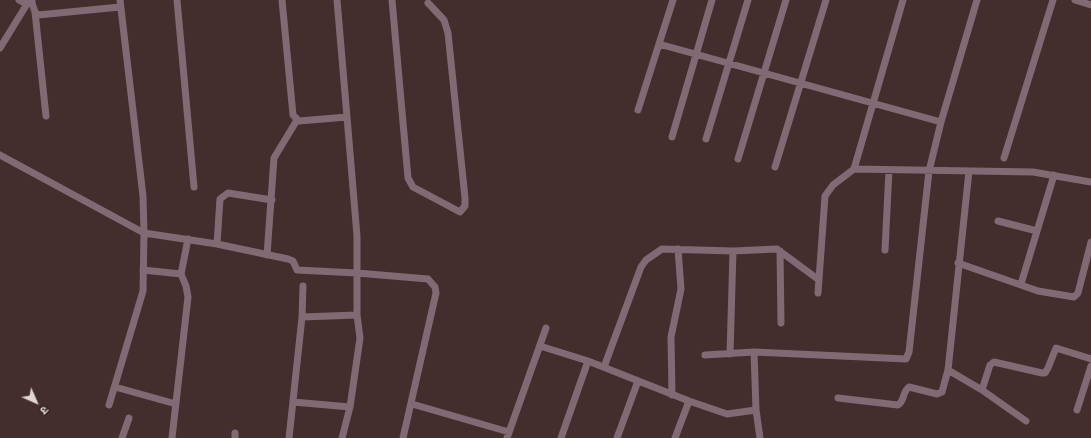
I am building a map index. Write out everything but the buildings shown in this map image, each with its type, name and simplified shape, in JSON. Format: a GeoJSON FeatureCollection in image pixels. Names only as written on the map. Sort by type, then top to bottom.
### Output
{"type":"FeatureCollection","features":[{"type":"Feature","properties":{"kind":"street"},"geometry":{"type":"LineString","coordinates":[[19,0],[30,2]]}},
{"type":"Feature","properties":{"kind":"street"},"geometry":{"type":"LineString","coordinates":[[177,0],[194,187]]}},
{"type":"Feature","properties":{"kind":"street"},"geometry":{"type":"LineString","coordinates":[[282,0],[293,115],[297,120]]}},
{"type":"Feature","properties":{"kind":"street"},"geometry":{"type":"LineString","coordinates":[[337,0],[357,236],[356,315],[360,338],[350,407],[342,438]]}},
{"type":"Feature","properties":{"kind":"street"},"geometry":{"type":"LineString","coordinates":[[392,0],[408,178],[413,187],[460,212],[465,206],[465,198],[448,33],[444,20],[426,1]]}},
{"type":"Feature","properties":{"kind":"street"},"geometry":{"type":"LineString","coordinates":[[638,110],[674,0]]}},
{"type":"Feature","properties":{"kind":"street"},"geometry":{"type":"LineString","coordinates":[[672,136],[712,0]]}},
{"type":"Feature","properties":{"kind":"street"},"geometry":{"type":"LineString","coordinates":[[706,139],[748,0]]}},
{"type":"Feature","properties":{"kind":"street"},"geometry":{"type":"LineString","coordinates":[[738,158],[766,72],[786,0]]}},
{"type":"Feature","properties":{"kind":"street"},"geometry":{"type":"LineString","coordinates":[[775,167],[826,0]]}},
{"type":"Feature","properties":{"kind":"street"},"geometry":{"type":"LineString","coordinates":[[818,293],[825,196],[833,185],[854,169],[903,0]]}},
{"type":"Feature","properties":{"kind":"street"},"geometry":{"type":"LineString","coordinates":[[705,355],[754,352],[906,359],[909,352],[929,170],[941,122],[977,0]]}},
{"type":"Feature","properties":{"kind":"street"},"geometry":{"type":"LineString","coordinates":[[1004,158],[1053,0]]}},
{"type":"Feature","properties":{"kind":"street"},"geometry":{"type":"LineString","coordinates":[[1075,0],[1091,5]]}},
{"type":"Feature","properties":{"kind":"street"},"geometry":{"type":"LineString","coordinates":[[30,2],[35,12],[46,116]]}},
{"type":"Feature","properties":{"kind":"street"},"geometry":{"type":"LineString","coordinates":[[0,48],[30,2]]}},
{"type":"Feature","properties":{"kind":"street"},"geometry":{"type":"LineString","coordinates":[[35,12],[41,15],[120,4],[143,196],[143,290],[109,405]]}},
{"type":"Feature","properties":{"kind":"street"},"geometry":{"type":"LineString","coordinates":[[659,44],[730,62],[941,122]]}},
{"type":"Feature","properties":{"kind":"street"},"geometry":{"type":"LineString","coordinates":[[297,120],[347,117]]}},
{"type":"Feature","properties":{"kind":"street"},"geometry":{"type":"LineString","coordinates":[[267,255],[274,158],[297,120]]}},
{"type":"Feature","properties":{"kind":"street"},"geometry":{"type":"LineString","coordinates":[[0,155],[144,233],[218,244],[291,260],[297,270],[428,279],[435,287],[436,293],[412,404],[403,438]]}},
{"type":"Feature","properties":{"kind":"street"},"geometry":{"type":"LineString","coordinates":[[854,169],[1033,172],[1091,182]]}},
{"type":"Feature","properties":{"kind":"street"},"geometry":{"type":"LineString","coordinates":[[885,250],[889,170]]}},
{"type":"Feature","properties":{"kind":"street"},"geometry":{"type":"LineString","coordinates":[[838,398],[898,404],[902,401],[904,391],[908,387],[939,394],[942,392],[948,370],[958,263],[969,171]]}},
{"type":"Feature","properties":{"kind":"street"},"geometry":{"type":"LineString","coordinates":[[1021,284],[1054,175]]}},
{"type":"Feature","properties":{"kind":"street"},"geometry":{"type":"LineString","coordinates":[[218,244],[220,200],[224,195],[228,193],[272,200]]}},
{"type":"Feature","properties":{"kind":"street"},"geometry":{"type":"LineString","coordinates":[[998,221],[1036,231]]}},
{"type":"Feature","properties":{"kind":"street"},"geometry":{"type":"LineString","coordinates":[[172,438],[188,297],[186,286],[181,274],[188,239]]}},
{"type":"Feature","properties":{"kind":"street"},"geometry":{"type":"LineString","coordinates":[[958,263],[1038,291],[1075,297],[1078,293],[1091,242]]}},
{"type":"Feature","properties":{"kind":"street"},"geometry":{"type":"LineString","coordinates":[[604,367],[641,267],[646,260],[662,249],[733,251],[776,249],[819,280]]}},
{"type":"Feature","properties":{"kind":"street"},"geometry":{"type":"LineString","coordinates":[[672,395],[671,337],[681,289],[678,249]]}},
{"type":"Feature","properties":{"kind":"street"},"geometry":{"type":"LineString","coordinates":[[730,354],[733,251]]}},
{"type":"Feature","properties":{"kind":"street"},"geometry":{"type":"LineString","coordinates":[[780,251],[780,322]]}},
{"type":"Feature","properties":{"kind":"street"},"geometry":{"type":"LineString","coordinates":[[143,270],[181,274]]}},
{"type":"Feature","properties":{"kind":"street"},"geometry":{"type":"LineString","coordinates":[[289,438],[304,286]]}},
{"type":"Feature","properties":{"kind":"street"},"geometry":{"type":"LineString","coordinates":[[302,317],[356,315]]}},
{"type":"Feature","properties":{"kind":"street"},"geometry":{"type":"LineString","coordinates":[[412,404],[508,435],[546,328]]}},
{"type":"Feature","properties":{"kind":"street"},"geometry":{"type":"LineString","coordinates":[[540,346],[588,361],[672,395],[727,414],[756,410]]}},
{"type":"Feature","properties":{"kind":"street"},"geometry":{"type":"LineString","coordinates":[[982,390],[990,365],[994,362],[1044,373],[1048,368],[1056,348],[1091,359]]}},
{"type":"Feature","properties":{"kind":"street"},"geometry":{"type":"LineString","coordinates":[[754,352],[756,410],[760,438]]}},
{"type":"Feature","properties":{"kind":"street"},"geometry":{"type":"LineString","coordinates":[[561,438],[588,361]]}},
{"type":"Feature","properties":{"kind":"street"},"geometry":{"type":"LineString","coordinates":[[1077,410],[1091,366]]}},
{"type":"Feature","properties":{"kind":"street"},"geometry":{"type":"LineString","coordinates":[[948,370],[982,390],[1026,421]]}},
{"type":"Feature","properties":{"kind":"street"},"geometry":{"type":"LineString","coordinates":[[617,438],[638,382]]}},
{"type":"Feature","properties":{"kind":"street"},"geometry":{"type":"LineString","coordinates":[[115,386],[176,404]]}},
{"type":"Feature","properties":{"kind":"street"},"geometry":{"type":"LineString","coordinates":[[675,438],[689,401]]}},
{"type":"Feature","properties":{"kind":"street"},"geometry":{"type":"LineString","coordinates":[[293,402],[350,407]]}},
{"type":"Feature","properties":{"kind":"street"},"geometry":{"type":"LineString","coordinates":[[122,438],[129,418]]}}]}
